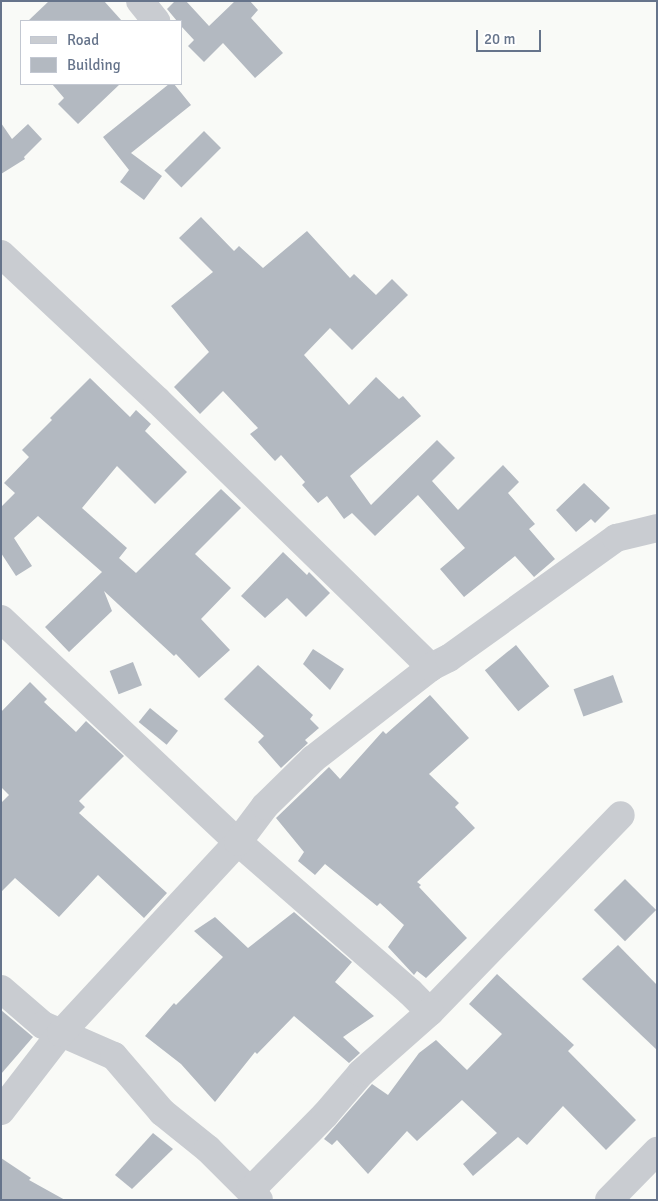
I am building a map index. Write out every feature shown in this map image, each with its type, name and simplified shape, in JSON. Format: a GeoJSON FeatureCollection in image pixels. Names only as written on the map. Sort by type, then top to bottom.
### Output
{"type":"FeatureCollection","features":[{"type":"Feature","properties":{"kind":"street"},"geometry":{"type":"LineString","coordinates":[[140,1],[155,20]]}},
{"type":"Feature","properties":{"kind":"street"},"geometry":{"type":"LineString","coordinates":[[1,254],[164,407],[431,667]]}},
{"type":"Feature","properties":{"kind":"street"},"geometry":{"type":"LineString","coordinates":[[1,1112],[61,1033],[238,842],[265,806],[313,759],[431,667],[449,658],[616,538],[657,528]]}},
{"type":"Feature","properties":{"kind":"street"},"geometry":{"type":"LineString","coordinates":[[1,619],[238,842],[410,992],[430,1012]]}},
{"type":"Feature","properties":{"kind":"street"},"geometry":{"type":"LineString","coordinates":[[1,989],[43,1025],[114,1056],[162,1112],[208,1149],[254,1195],[362,1073],[430,1012],[621,815]]}},
{"type":"Feature","properties":{"kind":"street"},"geometry":{"type":"LineString","coordinates":[[609,1200],[657,1150]]}},
{"type":"Feature","properties":{"kind":"building"},"geometry":{"type":"Polygon","coordinates":[[[49,1],[104,1],[121,20],[29,20],[49,1]]]}},
{"type":"Feature","properties":{"kind":"building"},"geometry":{"type":"Polygon","coordinates":[[[175,1],[186,1],[209,26],[235,1],[250,1],[258,10],[251,18],[283,53],[255,78],[223,43],[204,62],[188,46],[194,40],[182,27],[182,20],[176,20],[167,9],[175,1]]]}},
{"type":"Feature","properties":{"kind":"building"},"geometry":{"type":"Polygon","coordinates":[[[53,85],[119,85],[78,124],[58,104],[64,98],[53,85]]]}},
{"type":"Feature","properties":{"kind":"building"},"geometry":{"type":"Polygon","coordinates":[[[168,85],[175,85],[191,105],[131,153],[162,176],[144,200],[120,182],[129,170],[103,137],[168,85]]]}},
{"type":"Feature","properties":{"kind":"building"},"geometry":{"type":"Polygon","coordinates":[[[1,123],[12,139],[28,124],[42,139],[24,157],[25,159],[1,174],[1,123]]]}},
{"type":"Feature","properties":{"kind":"building"},"geometry":{"type":"Polygon","coordinates":[[[204,131],[221,148],[181,188],[164,171],[204,131]]]}},
{"type":"Feature","properties":{"kind":"building"},"geometry":{"type":"Polygon","coordinates":[[[201,217],[234,251],[239,246],[263,268],[307,231],[350,278],[354,274],[376,295],[392,279],[408,295],[352,350],[330,328],[304,355],[349,405],[376,377],[399,399],[403,396],[421,416],[350,476],[371,505],[437,440],[455,458],[432,481],[458,510],[503,465],[519,482],[508,493],[535,524],[529,529],[555,559],[534,577],[515,556],[464,597],[440,569],[465,548],[418,495],[375,536],[352,513],[344,519],[327,496],[318,503],[302,485],[305,482],[281,455],[275,461],[250,434],[258,428],[223,391],[200,414],[174,387],[209,352],[171,306],[213,272],[179,238],[201,217]]]}},
{"type":"Feature","properties":{"kind":"building"},"geometry":{"type":"Polygon","coordinates":[[[90,378],[130,417],[136,410],[151,424],[145,431],[187,472],[155,504],[117,466],[82,508],[127,548],[119,558],[136,573],[221,489],[241,508],[195,554],[231,588],[201,619],[230,650],[199,678],[176,654],[174,656],[104,591],[112,611],[69,652],[45,627],[102,572],[38,516],[14,538],[32,566],[16,576],[1,553],[1,507],[15,493],[4,483],[29,457],[22,450],[52,420],[50,418],[90,378]]]}},
{"type":"Feature","properties":{"kind":"building"},"geometry":{"type":"Polygon","coordinates":[[[584,483],[610,508],[595,523],[591,519],[576,532],[556,510],[584,483]]]}},
{"type":"Feature","properties":{"kind":"building"},"geometry":{"type":"Polygon","coordinates":[[[283,552],[307,575],[309,572],[330,593],[306,617],[287,598],[265,618],[241,596],[283,552]]]}},
{"type":"Feature","properties":{"kind":"building"},"geometry":{"type":"Polygon","coordinates":[[[516,645],[549,686],[518,711],[485,670],[516,645]]]}},
{"type":"Feature","properties":{"kind":"building"},"geometry":{"type":"Polygon","coordinates":[[[313,649],[344,669],[330,690],[303,664],[313,649]]]}},
{"type":"Feature","properties":{"kind":"building"},"geometry":{"type":"Polygon","coordinates":[[[133,662],[142,685],[119,694],[110,671],[133,662]]]}},
{"type":"Feature","properties":{"kind":"building"},"geometry":{"type":"Polygon","coordinates":[[[258,665],[313,715],[310,719],[319,728],[305,740],[308,743],[281,768],[258,742],[264,736],[224,699],[258,665]]]}},
{"type":"Feature","properties":{"kind":"building"},"geometry":{"type":"Polygon","coordinates":[[[613,675],[623,702],[583,717],[574,689],[613,675]]]}},
{"type":"Feature","properties":{"kind":"building"},"geometry":{"type":"Polygon","coordinates":[[[30,682],[47,699],[44,702],[76,732],[86,721],[124,756],[79,801],[85,807],[79,813],[167,893],[144,918],[98,875],[59,917],[15,878],[1,892],[1,803],[9,795],[1,787],[1,712],[30,682]]]}},
{"type":"Feature","properties":{"kind":"building"},"geometry":{"type":"Polygon","coordinates":[[[430,695],[469,738],[429,774],[459,803],[455,807],[475,828],[417,882],[421,885],[419,887],[467,938],[426,978],[417,971],[414,975],[388,947],[404,925],[380,903],[377,906],[325,864],[315,875],[298,861],[304,852],[276,818],[329,767],[340,779],[383,731],[386,734],[430,695]]]}},
{"type":"Feature","properties":{"kind":"building"},"geometry":{"type":"Polygon","coordinates":[[[150,708],[178,731],[167,745],[139,722],[150,708]]]}},
{"type":"Feature","properties":{"kind":"building"},"geometry":{"type":"Polygon","coordinates":[[[625,879],[656,910],[625,941],[594,910],[625,879]]]}},
{"type":"Feature","properties":{"kind":"building"},"geometry":{"type":"Polygon","coordinates":[[[294,912],[352,962],[335,982],[374,1016],[343,1037],[360,1053],[349,1063],[294,1016],[257,1054],[255,1052],[215,1102],[181,1064],[145,1036],[174,1003],[176,1005],[223,957],[194,931],[215,917],[248,948],[294,912]]]}},
{"type":"Feature","properties":{"kind":"building"},"geometry":{"type":"Polygon","coordinates":[[[618,945],[657,985],[657,1050],[582,979],[618,945]]]}},
{"type":"Feature","properties":{"kind":"building"},"geometry":{"type":"Polygon","coordinates":[[[497,974],[574,1045],[568,1051],[636,1120],[606,1150],[563,1106],[527,1145],[518,1137],[473,1176],[463,1164],[497,1133],[462,1100],[417,1141],[407,1131],[368,1174],[337,1140],[332,1145],[324,1139],[372,1084],[388,1095],[419,1053],[436,1040],[467,1070],[502,1034],[469,1004],[497,974]]]}},
{"type":"Feature","properties":{"kind":"building"},"geometry":{"type":"Polygon","coordinates":[[[1,1010],[33,1037],[1,1074],[1,1010]]]}},
{"type":"Feature","properties":{"kind":"building"},"geometry":{"type":"Polygon","coordinates":[[[153,1133],[173,1149],[132,1189],[115,1175],[153,1133]]]}},
{"type":"Feature","properties":{"kind":"building"},"geometry":{"type":"Polygon","coordinates":[[[1,1158],[31,1178],[29,1180],[65,1200],[1,1200],[1,1158]]]}}]}
